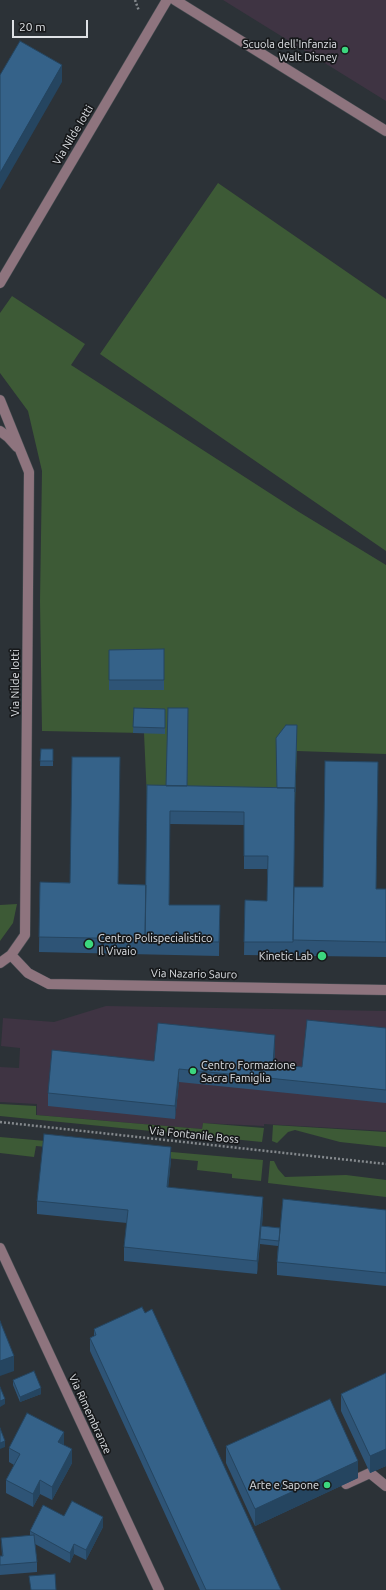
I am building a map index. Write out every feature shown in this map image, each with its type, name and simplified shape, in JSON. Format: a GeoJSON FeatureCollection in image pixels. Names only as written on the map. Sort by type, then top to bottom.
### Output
{"type":"FeatureCollection","features":[{"type":"Feature","properties":{"kind":"street","name":"Via Nilde Iotti"},"geometry":{"type":"LineString","coordinates":[[0,283],[167,0]]}},
{"type":"Feature","properties":{"kind":"street"},"geometry":{"type":"LineString","coordinates":[[175,0],[386,131]]}},
{"type":"Feature","properties":{"kind":"street","name":"Via Nilde Iotti"},"geometry":{"type":"LineString","coordinates":[[0,400],[29,472],[25,935],[11,955],[0,963]]}},
{"type":"Feature","properties":{"kind":"street"},"geometry":{"type":"LineString","coordinates":[[0,431],[8,437],[23,455]]}},
{"type":"Feature","properties":{"kind":"street","name":"Via Nazario Sauro"},"geometry":{"type":"LineString","coordinates":[[11,955],[28,973],[49,984],[386,990]]}},
{"type":"Feature","properties":{"kind":"street","name":"Via Rimembranze"},"geometry":{"type":"LineString","coordinates":[[0,1248],[159,1590]]}},
{"type":"Feature","properties":{"kind":"street"},"geometry":{"type":"LineString","coordinates":[[338,1488],[370,1473],[386,1486]]}},
{"type":"Feature","properties":{"kind":"path","name":"Via Fontanile Boss"},"geometry":{"type":"LineString","coordinates":[[0,1122],[386,1164]]}},
{"type":"Feature","properties":{"kind":"shaded area","name":"Scuola dell'Infanzia Walt Disney"},"geometry":{"type":"Polygon","coordinates":[[[223,0],[386,0],[386,101],[223,0]]]}},
{"type":"Feature","properties":{"kind":"shaded area","name":"Centro Formazione Sacra Famiglia"},"geometry":{"type":"Polygon","coordinates":[[[106,1006],[386,1011],[386,1131],[264,1124],[264,1126],[203,1123],[202,1129],[37,1115],[37,1104],[0,1102],[0,1067],[19,1068],[20,1048],[1,1046],[3,1018],[54,1022],[106,1006]]]}},
{"type":"Feature","properties":{"kind":"green space"},"geometry":{"type":"Polygon","coordinates":[[[218,183],[386,299],[386,551],[100,354],[218,183]]]}},
{"type":"Feature","properties":{"kind":"green space"},"geometry":{"type":"Polygon","coordinates":[[[12,296],[85,344],[71,365],[299,512],[386,565],[386,754],[297,751],[295,802],[147,799],[144,733],[42,731],[40,601],[42,471],[28,411],[0,373],[0,313],[12,296]]]}},
{"type":"Feature","properties":{"kind":"green space"},"geometry":{"type":"Polygon","coordinates":[[[17,904],[13,923],[0,941],[0,905],[17,904]]]}},
{"type":"Feature","properties":{"kind":"green space"},"geometry":{"type":"Polygon","coordinates":[[[0,1104],[36,1106],[36,1115],[202,1129],[203,1123],[264,1128],[262,1142],[0,1116],[0,1104]]]}},
{"type":"Feature","properties":{"kind":"green space"},"geometry":{"type":"Polygon","coordinates":[[[273,1125],[386,1132],[386,1147],[340,1142],[295,1130],[288,1132],[277,1143],[272,1141],[273,1125]]]}},
{"type":"Feature","properties":{"kind":"green space"},"geometry":{"type":"Polygon","coordinates":[[[0,1137],[263,1160],[261,1181],[232,1178],[232,1174],[197,1170],[198,1161],[36,1146],[34,1157],[0,1153],[0,1137]]]}},
{"type":"Feature","properties":{"kind":"green space"},"geometry":{"type":"Polygon","coordinates":[[[270,1161],[274,1161],[278,1169],[285,1177],[346,1175],[386,1180],[386,1197],[268,1183],[270,1161]]]}},
{"type":"Feature","properties":{"kind":"building"},"geometry":{"type":"Polygon","coordinates":[[[20,41],[62,65],[0,173],[0,75],[20,41]]]}},
{"type":"Feature","properties":{"kind":"building"},"geometry":{"type":"Polygon","coordinates":[[[164,649],[164,680],[109,680],[109,650],[164,649]]]}},
{"type":"Feature","properties":{"kind":"building"},"geometry":{"type":"Polygon","coordinates":[[[134,708],[165,709],[165,728],[133,727],[134,708]]]}},
{"type":"Feature","properties":{"kind":"building"},"geometry":{"type":"Polygon","coordinates":[[[168,708],[188,708],[187,786],[166,786],[168,708]]]}},
{"type":"Feature","properties":{"kind":"building"},"geometry":{"type":"Polygon","coordinates":[[[286,725],[297,725],[295,792],[295,788],[277,788],[276,738],[286,725]]]}},
{"type":"Feature","properties":{"kind":"building"},"geometry":{"type":"Polygon","coordinates":[[[41,749],[53,749],[53,761],[40,761],[41,749]]]}},
{"type":"Feature","properties":{"kind":"building"},"geometry":{"type":"Polygon","coordinates":[[[72,757],[120,757],[118,884],[146,885],[145,939],[39,937],[40,882],[70,883],[72,757]]]}},
{"type":"Feature","properties":{"kind":"building"},"geometry":{"type":"Polygon","coordinates":[[[325,761],[378,762],[376,889],[386,889],[386,942],[293,940],[294,887],[323,887],[325,761]]]}},
{"type":"Feature","properties":{"kind":"building"},"geometry":{"type":"Polygon","coordinates":[[[147,785],[295,788],[293,942],[244,942],[245,900],[267,901],[268,856],[244,856],[244,812],[170,811],[169,905],[220,905],[219,942],[145,941],[147,785]]]}},
{"type":"Feature","properties":{"kind":"building"},"geometry":{"type":"Polygon","coordinates":[[[307,1020],[386,1028],[386,1090],[179,1069],[175,1106],[48,1093],[52,1050],[154,1061],[158,1023],[275,1035],[273,1064],[302,1067],[307,1020]]]}},
{"type":"Feature","properties":{"kind":"building"},"geometry":{"type":"Polygon","coordinates":[[[44,1134],[171,1147],[167,1187],[263,1197],[257,1261],[124,1247],[128,1210],[37,1201],[44,1134]]]}},
{"type":"Feature","properties":{"kind":"building"},"geometry":{"type":"Polygon","coordinates":[[[283,1199],[386,1210],[386,1273],[277,1262],[283,1199]]]}},
{"type":"Feature","properties":{"kind":"building"},"geometry":{"type":"Polygon","coordinates":[[[261,1226],[280,1228],[279,1241],[260,1239],[261,1226]]]}},
{"type":"Feature","properties":{"kind":"building"},"geometry":{"type":"Polygon","coordinates":[[[142,1307],[145,1313],[152,1309],[281,1590],[206,1590],[90,1338],[96,1335],[94,1329],[142,1307]]]}},
{"type":"Feature","properties":{"kind":"building"},"geometry":{"type":"Polygon","coordinates":[[[0,1321],[14,1356],[0,1361],[0,1321]]]}},
{"type":"Feature","properties":{"kind":"building"},"geometry":{"type":"Polygon","coordinates":[[[34,1371],[41,1388],[20,1397],[13,1380],[34,1371]]]}},
{"type":"Feature","properties":{"kind":"building"},"geometry":{"type":"Polygon","coordinates":[[[386,1373],[386,1449],[370,1456],[341,1394],[386,1373]]]}},
{"type":"Feature","properties":{"kind":"building"},"geometry":{"type":"Polygon","coordinates":[[[0,1387],[5,1399],[0,1401],[0,1387]]]}},
{"type":"Feature","properties":{"kind":"building"},"geometry":{"type":"Polygon","coordinates":[[[330,1399],[358,1461],[255,1509],[226,1446],[330,1399]]]}},
{"type":"Feature","properties":{"kind":"building"},"geometry":{"type":"Polygon","coordinates":[[[27,1413],[64,1432],[58,1442],[72,1449],[52,1487],[40,1480],[33,1494],[6,1480],[20,1454],[9,1448],[27,1413]]]}},
{"type":"Feature","properties":{"kind":"building"},"geometry":{"type":"Polygon","coordinates":[[[0,1428],[5,1441],[0,1443],[0,1428]]]}},
{"type":"Feature","properties":{"kind":"building"},"geometry":{"type":"Polygon","coordinates":[[[72,1501],[103,1517],[86,1550],[74,1544],[70,1553],[30,1531],[43,1505],[64,1516],[72,1501]]]}},
{"type":"Feature","properties":{"kind":"building"},"geometry":{"type":"Polygon","coordinates":[[[34,1535],[37,1562],[0,1565],[0,1556],[3,1556],[1,1538],[34,1535]]]}},
{"type":"Feature","properties":{"kind":"building"},"geometry":{"type":"Polygon","coordinates":[[[55,1574],[56,1590],[31,1590],[29,1576],[55,1574]]]}},
{"type":"Feature","properties":{"kind":"place","name":"Scuola dell'Infanzia Walt Disney"},"geometry":{"type":"Point","coordinates":[345,50]}},
{"type":"Feature","properties":{"kind":"place","name":"Centro Polispecialistico Il Vivaio"},"geometry":{"type":"Point","coordinates":[89,944]}},
{"type":"Feature","properties":{"kind":"place","name":"Kinetic Lab"},"geometry":{"type":"Point","coordinates":[322,956]}},
{"type":"Feature","properties":{"kind":"place","name":"Centro Formazione Sacra Famiglia"},"geometry":{"type":"Point","coordinates":[193,1071]}},
{"type":"Feature","properties":{"kind":"place","name":"Arte e Sapone"},"geometry":{"type":"Point","coordinates":[327,1485]}}]}
